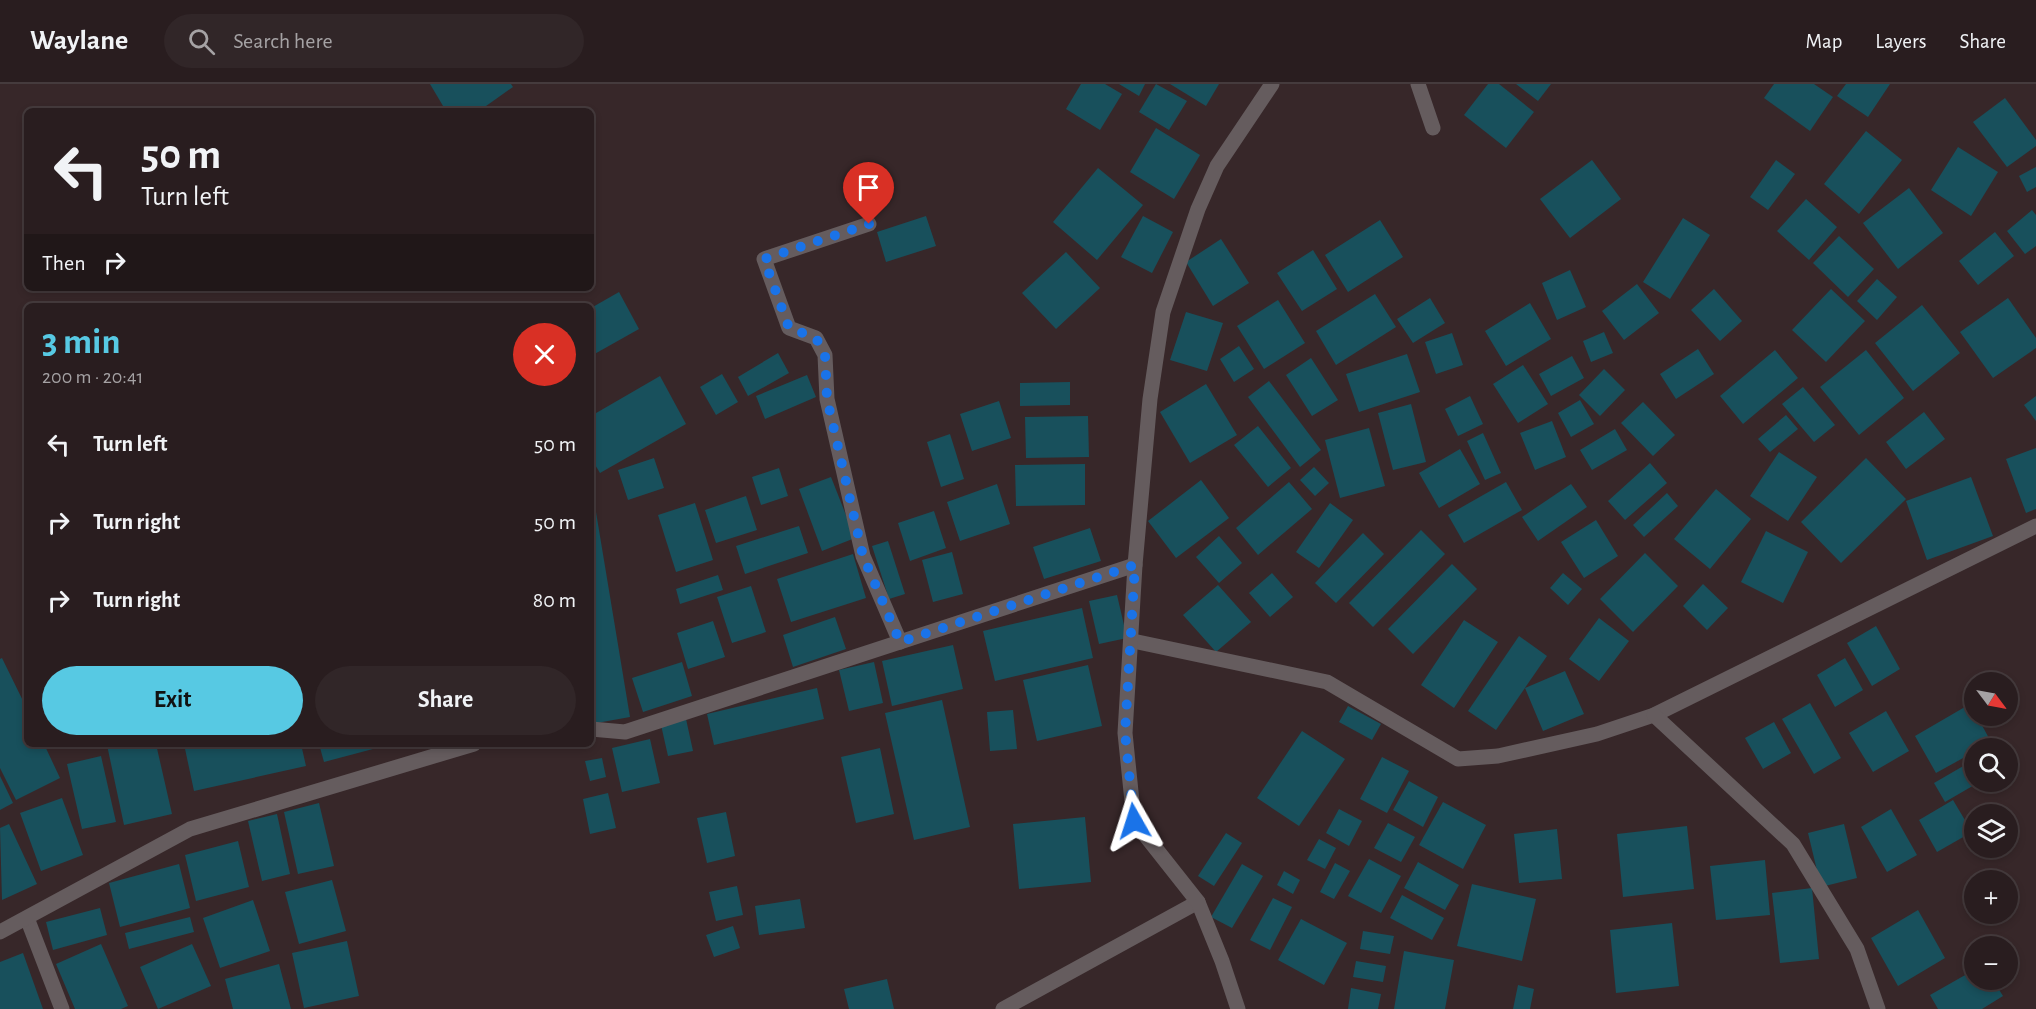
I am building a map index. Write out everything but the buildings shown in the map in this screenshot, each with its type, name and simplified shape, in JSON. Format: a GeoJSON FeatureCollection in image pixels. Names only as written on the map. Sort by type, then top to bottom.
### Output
{"type":"FeatureCollection","features":[{"type":"Feature","properties":{"kind":"street"},"geometry":{"type":"LineString","coordinates":[[1238,1009],[1222,961],[1198,902],[1134,821],[1125,733],[1135,565],[1150,399],[1163,312],[1198,209],[1217,166],[1272,84]]}},
{"type":"Feature","properties":{"kind":"street"},"geometry":{"type":"LineString","coordinates":[[1418,84],[1432,128]]}},
{"type":"Feature","properties":{"kind":"street"},"geometry":{"type":"LineString","coordinates":[[869,224],[764,259],[789,328],[816,338],[825,355],[827,399],[863,556],[900,642]]}},
{"type":"Feature","properties":{"kind":"street"},"geometry":{"type":"LineString","coordinates":[[1132,641],[1327,682],[1458,759],[1498,756],[1597,734],[1654,715],[2036,526]]}},
{"type":"Feature","properties":{"kind":"street"},"geometry":{"type":"LineString","coordinates":[[594,729],[625,732],[1135,565]]}},
{"type":"Feature","properties":{"kind":"street"},"geometry":{"type":"LineString","coordinates":[[1654,715],[1793,844],[1857,949],[1878,1009]]}},
{"type":"Feature","properties":{"kind":"street"},"geometry":{"type":"LineString","coordinates":[[0,932],[190,829],[464,747]]}},
{"type":"Feature","properties":{"kind":"street"},"geometry":{"type":"LineString","coordinates":[[1003,1009],[1198,902]]}},
{"type":"Feature","properties":{"kind":"street"},"geometry":{"type":"LineString","coordinates":[[27,918],[62,1009]]}},
{"type":"Feature","properties":{"kind":"route"},"geometry":{"type":"LineString","coordinates":[[869,224],[764,259],[789,328],[797,333],[816,338],[825,355],[827,399],[863,556],[900,642],[1135,565],[1125,733],[1134,821]]}}]}
